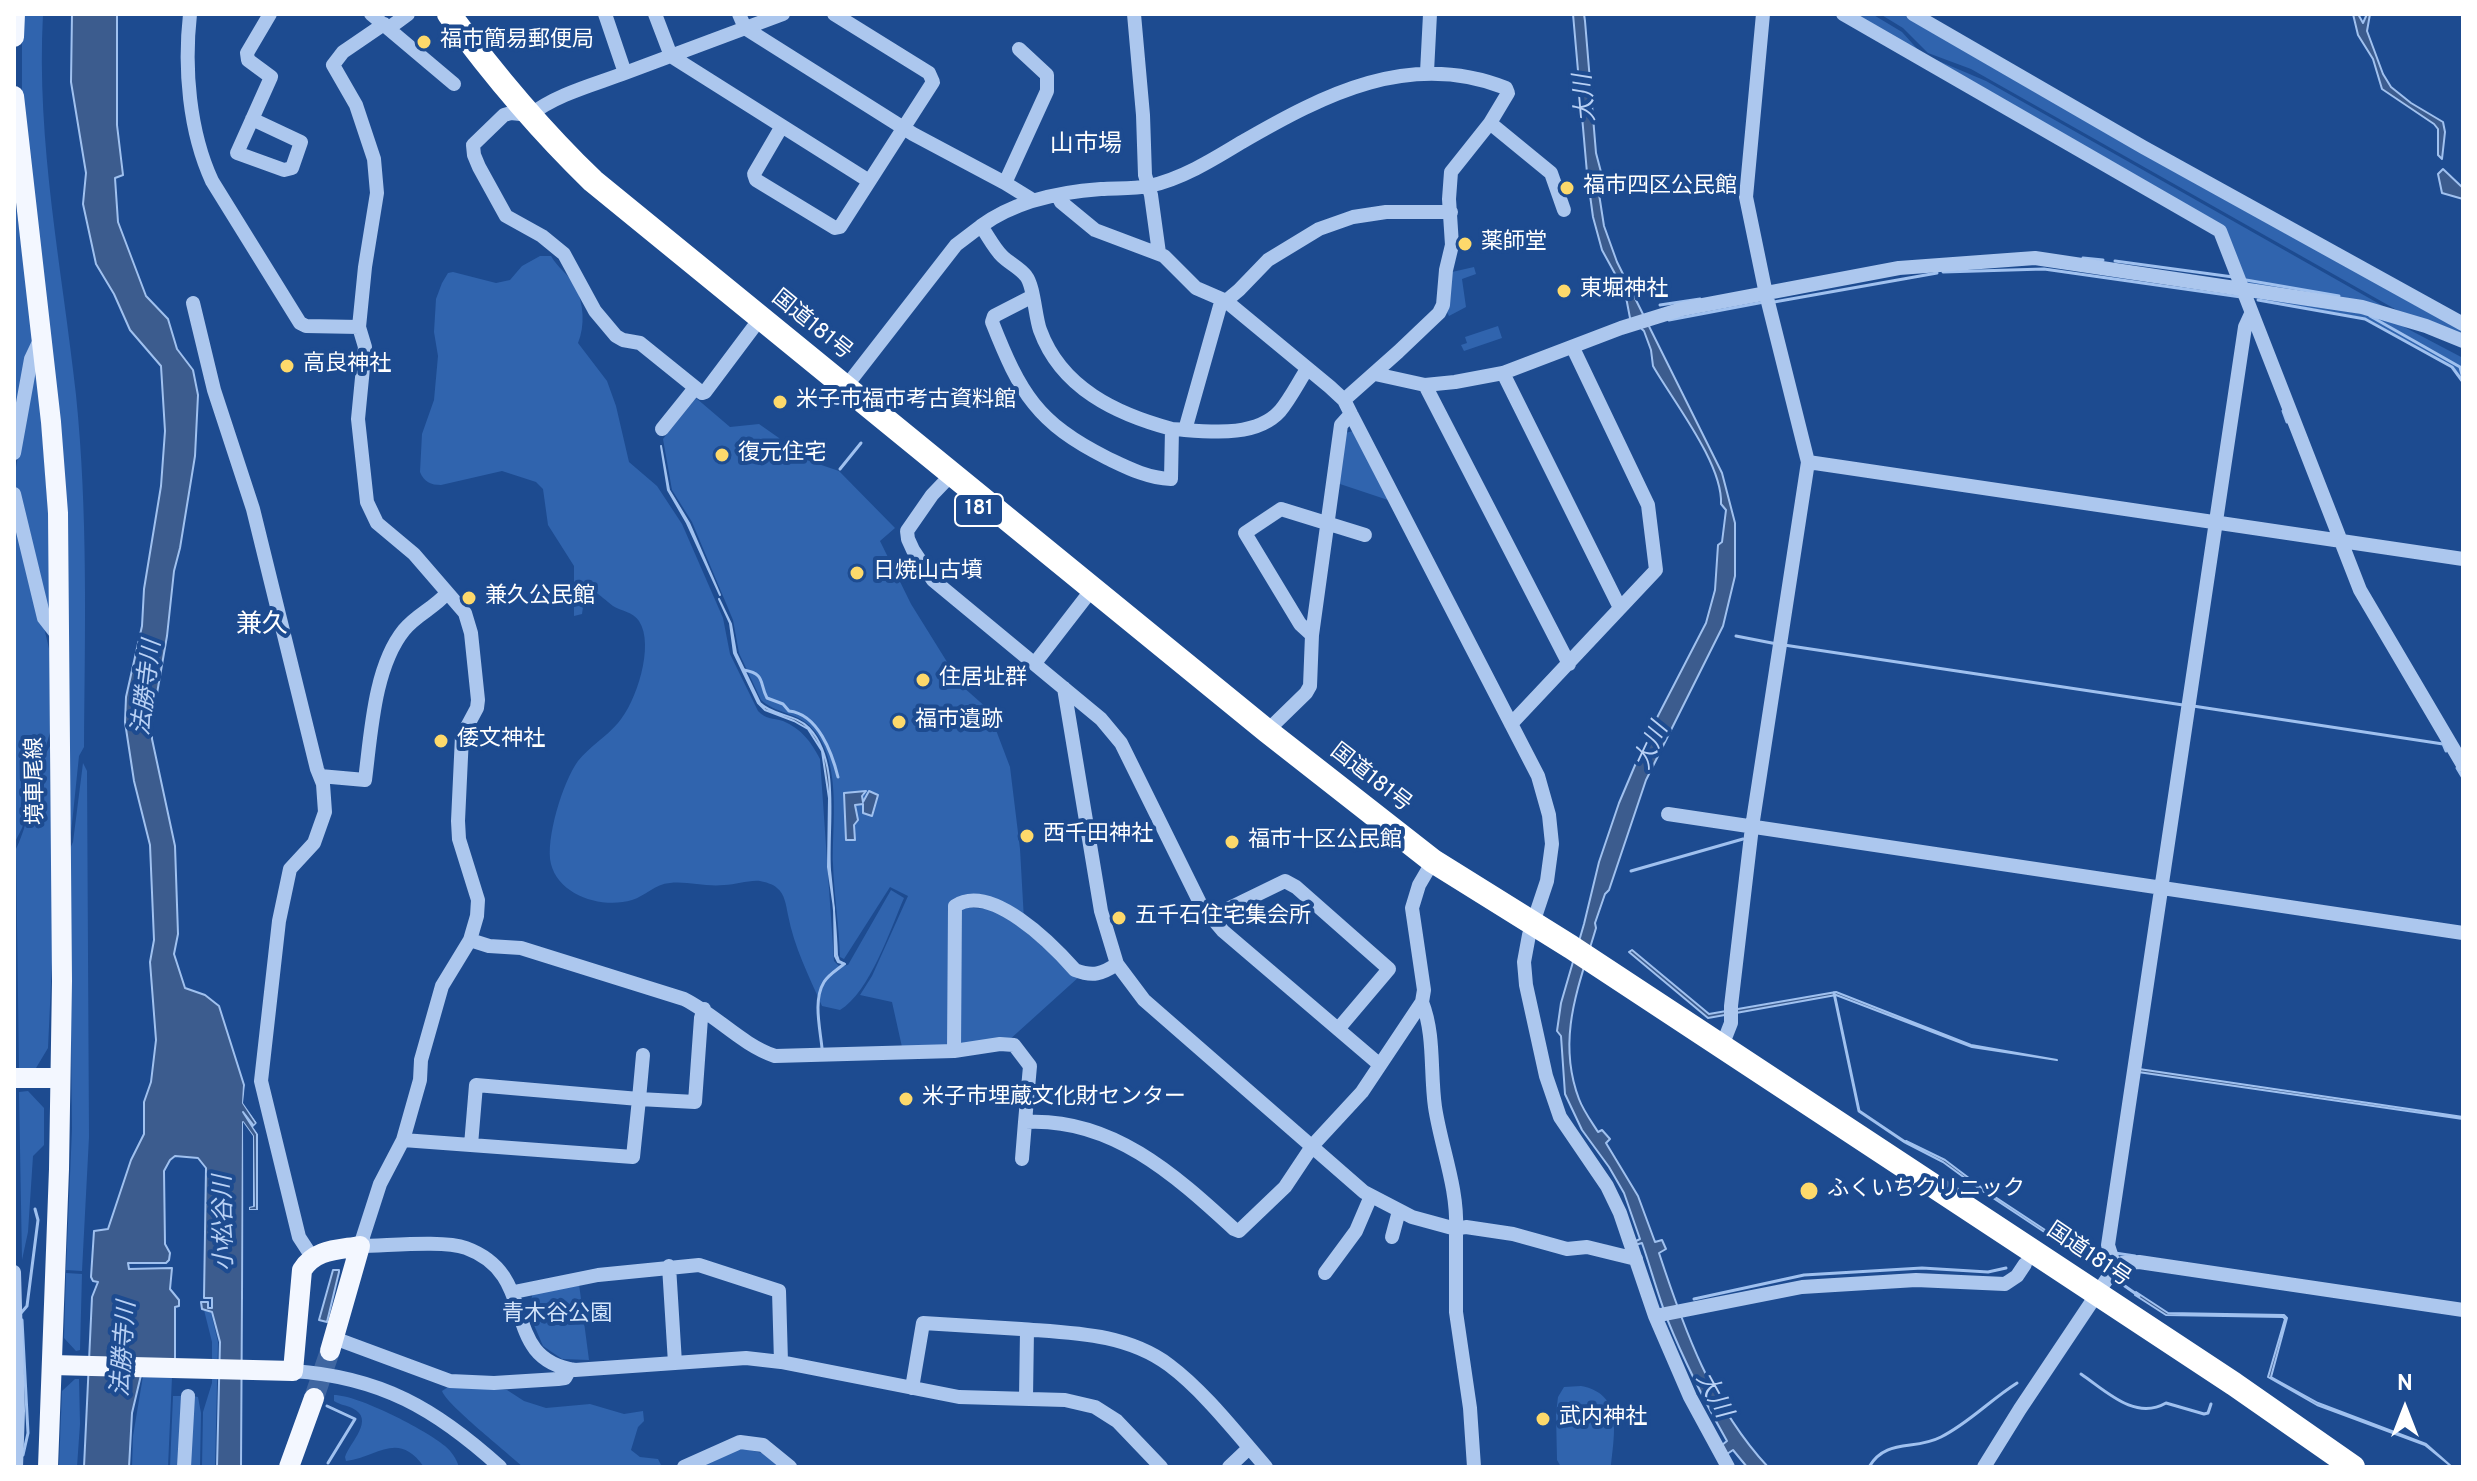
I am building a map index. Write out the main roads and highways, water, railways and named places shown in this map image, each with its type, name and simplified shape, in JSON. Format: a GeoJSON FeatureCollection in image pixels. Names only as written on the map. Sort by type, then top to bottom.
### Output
{"type":"FeatureCollection","features":[{"type":"Feature","properties":{"kind":"highway","name":"国道181号"},"geometry":{"type":"LineString","coordinates":[[430,14],[520,114],[593,181],[842,393],[1090,593],[1319,785],[1431,864],[1596,972],[2025,1264],[2093,1300],[2234,1384],[2353,1467]]}},
{"type":"Feature","properties":{"kind":"highway","name":"国道181号"},"geometry":{"type":"LineString","coordinates":[[449,14],[562,171],[753,328],[842,393]]}},
{"type":"Feature","properties":{"kind":"highway","name":"国道181号"},"geometry":{"type":"LineString","coordinates":[[1090,593],[1431,864]]}},
{"type":"Feature","properties":{"kind":"highway","name":"国道181号"},"geometry":{"type":"LineString","coordinates":[[1596,972],[1722,1046],[2093,1300],[2327,1467]]}},
{"type":"Feature","properties":{"kind":"main road"},"geometry":{"type":"LineString","coordinates":[[14,37],[15,14]]}},
{"type":"Feature","properties":{"kind":"main road","name":"境車尾線"},"geometry":{"type":"LineString","coordinates":[[14,96],[58,513],[62,966],[48,1467]]}},
{"type":"Feature","properties":{"kind":"main road"},"geometry":{"type":"LineString","coordinates":[[14,1078],[60,1078]]}},
{"type":"Feature","properties":{"kind":"main road"},"geometry":{"type":"LineString","coordinates":[[52,1365],[293,1371],[302,1270],[320,1252],[360,1246],[332,1344]]}},
{"type":"Feature","properties":{"kind":"main road"},"geometry":{"type":"LineString","coordinates":[[289,1467],[314,1398]]}},
{"type":"Feature","properties":{"kind":"water"},"geometry":{"type":"Polygon","coordinates":[[[72,14],[117,14],[117,125],[123,175],[115,178],[118,222],[146,296],[168,319],[177,349],[193,370],[198,395],[195,456],[174,571],[152,739],[175,846],[178,934],[174,954],[185,988],[205,995],[219,1006],[244,1085],[243,1103],[256,1123],[254,1126],[243,1112],[257,1134],[257,1210],[249,1210],[254,1206],[253,1136],[243,1122],[241,1467],[217,1467],[220,1342],[212,1312],[202,1309],[201,1302],[208,1302],[208,1308],[212,1308],[212,1298],[204,1298],[206,1168],[198,1158],[175,1156],[164,1171],[165,1244],[170,1253],[169,1260],[166,1263],[128,1263],[129,1269],[172,1268],[170,1289],[179,1300],[179,1306],[175,1307],[175,1376],[141,1375],[132,1413],[129,1467],[84,1467],[92,1297],[98,1282],[91,1277],[94,1231],[108,1229],[131,1160],[144,1134],[144,1102],[151,1082],[156,1040],[150,962],[154,940],[150,845],[134,781],[125,722],[126,697],[142,626],[144,589],[161,486],[165,431],[161,366],[130,330],[96,264],[83,204],[86,173],[71,82],[72,14]]]}},
{"type":"Feature","properties":{"kind":"water","name":"大川"},"geometry":{"type":"Polygon","coordinates":[[[1573,14],[1584,14],[1604,226],[1617,262],[1722,473],[1735,523],[1735,576],[1723,626],[1646,780],[1595,923],[1572,1012],[1572,1077],[1587,1116],[1598,1132],[1602,1130],[1610,1139],[1606,1143],[1638,1196],[1655,1242],[1662,1240],[1666,1249],[1659,1253],[1690,1338],[1715,1393],[1748,1444],[1768,1467],[1747,1467],[1733,1450],[1727,1454],[1722,1445],[1727,1441],[1675,1337],[1642,1243],[1635,1245],[1634,1242],[1640,1239],[1624,1193],[1582,1130],[1565,1094],[1561,1036],[1557,1031],[1561,1003],[1599,862],[1619,803],[1647,737],[1706,623],[1715,590],[1718,545],[1722,542],[1726,510],[1721,504],[1714,470],[1706,452],[1653,366],[1644,331],[1630,318],[1625,292],[1602,250],[1593,217],[1587,173],[1573,14]]]}},
{"type":"Feature","properties":{"kind":"water"},"geometry":{"type":"Polygon","coordinates":[[[2353,14],[2358,14],[2363,23],[2370,14],[2367,31],[2391,87],[2443,122],[2442,159],[2438,155],[2438,129],[2434,124],[2382,89],[2373,59],[2358,35],[2353,14]]]}},
{"type":"Feature","properties":{"kind":"water"},"geometry":{"type":"Polygon","coordinates":[[[2443,169],[2463,188],[2463,199],[2442,193],[2438,174],[2443,169]]]}},
{"type":"Feature","properties":{"kind":"water"},"geometry":{"type":"Polygon","coordinates":[[[661,446],[669,490],[689,523],[720,595],[668,490],[661,446]]]}},
{"type":"Feature","properties":{"kind":"water"},"geometry":{"type":"Polygon","coordinates":[[[719,599],[731,624],[736,653],[760,703],[804,723],[819,742],[825,758],[829,776],[830,870],[834,906],[828,867],[829,798],[822,751],[808,729],[765,710],[758,703],[734,653],[730,623],[719,599]]]}},
{"type":"Feature","properties":{"kind":"water"},"geometry":{"type":"Polygon","coordinates":[[[866,791],[862,796],[863,802],[869,791],[878,795],[872,816],[863,813],[863,804],[855,805],[858,820],[854,825],[855,840],[846,840],[844,793],[866,791]]]}},
{"type":"Feature","properties":{"kind":"water"},"geometry":{"type":"Polygon","coordinates":[[[834,910],[837,955],[839,961],[845,964],[838,962],[835,956],[834,910]]]}},
{"type":"Feature","properties":{"kind":"water"},"geometry":{"type":"Polygon","coordinates":[[[1632,950],[1709,1014],[1836,992],[1971,1045],[2057,1060],[1972,1047],[1836,995],[1708,1018],[1629,952],[1632,950]]]}},
{"type":"Feature","properties":{"kind":"water"},"geometry":{"type":"Polygon","coordinates":[[[2139,1069],[2463,1117],[2463,1119],[2138,1072],[2139,1069]]]}},
{"type":"Feature","properties":{"kind":"water"},"geometry":{"type":"Polygon","coordinates":[[[1906,1141],[1945,1160],[2076,1253],[1943,1162],[1906,1141]]]}},
{"type":"Feature","properties":{"kind":"water"},"geometry":{"type":"Polygon","coordinates":[[[333,1270],[339,1272],[327,1322],[319,1320],[333,1270]]]}},
{"type":"Feature","properties":{"kind":"water"},"geometry":{"type":"Polygon","coordinates":[[[2136,1292],[2168,1313],[2284,1315],[2287,1318],[2271,1377],[2318,1403],[2426,1444],[2452,1467],[2425,1445],[2317,1405],[2268,1377],[2285,1319],[2283,1317],[2166,1315],[2135,1295],[2136,1292]]]}},
{"type":"Feature","properties":{"kind":"waterway"},"geometry":{"type":"LineString","coordinates":[[2083,258],[2103,260]]}},
{"type":"Feature","properties":{"kind":"waterway"},"geometry":{"type":"LineString","coordinates":[[2115,261],[2233,277]]}},
{"type":"Feature","properties":{"kind":"waterway"},"geometry":{"type":"LineString","coordinates":[[1943,272],[2044,269],[2241,297]]}},
{"type":"Feature","properties":{"kind":"waterway"},"geometry":{"type":"LineString","coordinates":[[1774,302],[1937,273]]}},
{"type":"Feature","properties":{"kind":"waterway"},"geometry":{"type":"LineString","coordinates":[[2246,280],[2339,296]]}},
{"type":"Feature","properties":{"kind":"waterway"},"geometry":{"type":"LineString","coordinates":[[1660,305],[1700,299]]}},
{"type":"Feature","properties":{"kind":"waterway"},"geometry":{"type":"LineString","coordinates":[[2258,300],[2365,319],[2452,367],[2463,382]]}},
{"type":"Feature","properties":{"kind":"waterway"},"geometry":{"type":"LineString","coordinates":[[1669,320],[1764,302]]}},
{"type":"Feature","properties":{"kind":"waterway"},"geometry":{"type":"LineString","coordinates":[[2370,316],[2460,367],[2463,379]]}},
{"type":"Feature","properties":{"kind":"waterway"},"geometry":{"type":"LineString","coordinates":[[2283,411],[2287,422]]}},
{"type":"Feature","properties":{"kind":"waterway"},"geometry":{"type":"LineString","coordinates":[[840,469],[861,443]]}},
{"type":"Feature","properties":{"kind":"waterway"},"geometry":{"type":"LineString","coordinates":[[794,452],[805,456]]}},
{"type":"Feature","properties":{"kind":"waterway"},"geometry":{"type":"LineString","coordinates":[[1736,636],[1777,644]]}},
{"type":"Feature","properties":{"kind":"waterway"},"geometry":{"type":"LineString","coordinates":[[1784,645],[2183,705]]}},
{"type":"Feature","properties":{"kind":"waterway"},"geometry":{"type":"LineString","coordinates":[[744,670],[759,677],[767,698],[783,704],[816,727],[828,746],[838,777]]}},
{"type":"Feature","properties":{"kind":"waterway"},"geometry":{"type":"LineString","coordinates":[[2193,706],[2443,744],[2446,751]]}},
{"type":"Feature","properties":{"kind":"waterway"},"geometry":{"type":"LineString","coordinates":[[2457,768],[2463,778]]}},
{"type":"Feature","properties":{"kind":"waterway"},"geometry":{"type":"LineString","coordinates":[[1631,871],[1743,839]]}},
{"type":"Feature","properties":{"kind":"waterway"},"geometry":{"type":"LineString","coordinates":[[822,1048],[818,1014],[821,989],[828,977],[844,964]]}},
{"type":"Feature","properties":{"kind":"waterway"},"geometry":{"type":"LineString","coordinates":[[1834,993],[1859,1111],[1905,1142]]}},
{"type":"Feature","properties":{"kind":"waterway"},"geometry":{"type":"LineString","coordinates":[[21,1313],[27,1306],[38,1220],[35,1209]]}},
{"type":"Feature","properties":{"kind":"waterway"},"geometry":{"type":"LineString","coordinates":[[2078,1251],[2094,1252]]}},
{"type":"Feature","properties":{"kind":"waterway"},"geometry":{"type":"LineString","coordinates":[[2076,1252],[2106,1273]]}},
{"type":"Feature","properties":{"kind":"waterway"},"geometry":{"type":"LineString","coordinates":[[2115,1253],[2135,1256]]}},
{"type":"Feature","properties":{"kind":"waterway"},"geometry":{"type":"LineString","coordinates":[[1694,1299],[1804,1275],[1922,1268],[1988,1272],[2006,1268]]}},
{"type":"Feature","properties":{"kind":"waterway"},"geometry":{"type":"LineString","coordinates":[[2112,1277],[2139,1296]]}},
{"type":"Feature","properties":{"kind":"waterway"},"geometry":{"type":"LineString","coordinates":[[22,1320],[28,1433],[23,1455]]}},
{"type":"Feature","properties":{"kind":"waterway"},"geometry":{"type":"LineString","coordinates":[[2081,1374],[2121,1402],[2132,1406],[2154,1408],[2166,1403],[2204,1414],[2208,1413],[2211,1404]]}},
{"type":"Feature","properties":{"kind":"waterway"},"geometry":{"type":"LineString","coordinates":[[1869,1467],[1876,1458],[1892,1448],[1941,1437],[2017,1383]]}},
{"type":"Feature","properties":{"kind":"waterway"},"geometry":{"type":"LineString","coordinates":[[327,1406],[355,1419],[328,1463]]}},
{"type":"Feature","properties":{"kind":"tunnel"},"geometry":{"type":"LineString","coordinates":[[314,1398],[330,1351]]}},
{"type":"Feature","properties":{"kind":"place","name":"福市簡易郵便局"},"geometry":{"type":"Point","coordinates":[424,42]}},
{"type":"Feature","properties":{"kind":"place","name":"福市四区公民館"},"geometry":{"type":"Point","coordinates":[1567,188]}},
{"type":"Feature","properties":{"kind":"place","name":"薬師堂"},"geometry":{"type":"Point","coordinates":[1465,244]}},
{"type":"Feature","properties":{"kind":"place","name":"東堀神社"},"geometry":{"type":"Point","coordinates":[1564,291]}},
{"type":"Feature","properties":{"kind":"place","name":"高良神社"},"geometry":{"type":"Point","coordinates":[287,366]}},
{"type":"Feature","properties":{"kind":"place","name":"米子市福市考古資料館"},"geometry":{"type":"Point","coordinates":[780,402]}},
{"type":"Feature","properties":{"kind":"place","name":"復元住宅"},"geometry":{"type":"Point","coordinates":[722,455]}},
{"type":"Feature","properties":{"kind":"place","name":"日焼山古墳"},"geometry":{"type":"Point","coordinates":[857,573]}},
{"type":"Feature","properties":{"kind":"place","name":"兼久公民館"},"geometry":{"type":"Point","coordinates":[469,598]}},
{"type":"Feature","properties":{"kind":"place","name":"住居址群"},"geometry":{"type":"Point","coordinates":[923,680]}},
{"type":"Feature","properties":{"kind":"place","name":"福市遺跡"},"geometry":{"type":"Point","coordinates":[899,722]}},
{"type":"Feature","properties":{"kind":"place","name":"倭文神社"},"geometry":{"type":"Point","coordinates":[441,741]}},
{"type":"Feature","properties":{"kind":"place","name":"西千田神社"},"geometry":{"type":"Point","coordinates":[1027,836]}},
{"type":"Feature","properties":{"kind":"place","name":"福市十区公民館"},"geometry":{"type":"Point","coordinates":[1232,842]}},
{"type":"Feature","properties":{"kind":"place","name":"五千石住宅集会所"},"geometry":{"type":"Point","coordinates":[1119,918]}},
{"type":"Feature","properties":{"kind":"place","name":"米子市埋蔵文化財センター"},"geometry":{"type":"Point","coordinates":[906,1099]}},
{"type":"Feature","properties":{"kind":"place","name":"ふくいちクリニック"},"geometry":{"type":"Point","coordinates":[1809,1191]}},
{"type":"Feature","properties":{"kind":"place","name":"武内神社"},"geometry":{"type":"Point","coordinates":[1543,1419]}},
{"type":"Feature","properties":{"kind":"district","name":"山市場"},"geometry":{"type":"Point","coordinates":[1086,146]}},
{"type":"Feature","properties":{"kind":"district","name":"兼久"},"geometry":{"type":"Point","coordinates":[262,627]}},
{"type":"Feature","properties":{"kind":"water label","name":"法勝寺川"},"geometry":{"type":"Point","coordinates":[149,688]}},
{"type":"Feature","properties":{"kind":"water label","name":"小松谷川"},"geometry":{"type":"Point","coordinates":[226,1223]}},
{"type":"Feature","properties":{"kind":"water label","name":"法勝寺川"},"geometry":{"type":"Point","coordinates":[126,1349]}},
{"type":"Feature","properties":{"kind":"park label","name":"青木谷公園"},"geometry":{"type":"Point","coordinates":[557,1316]}}]}
